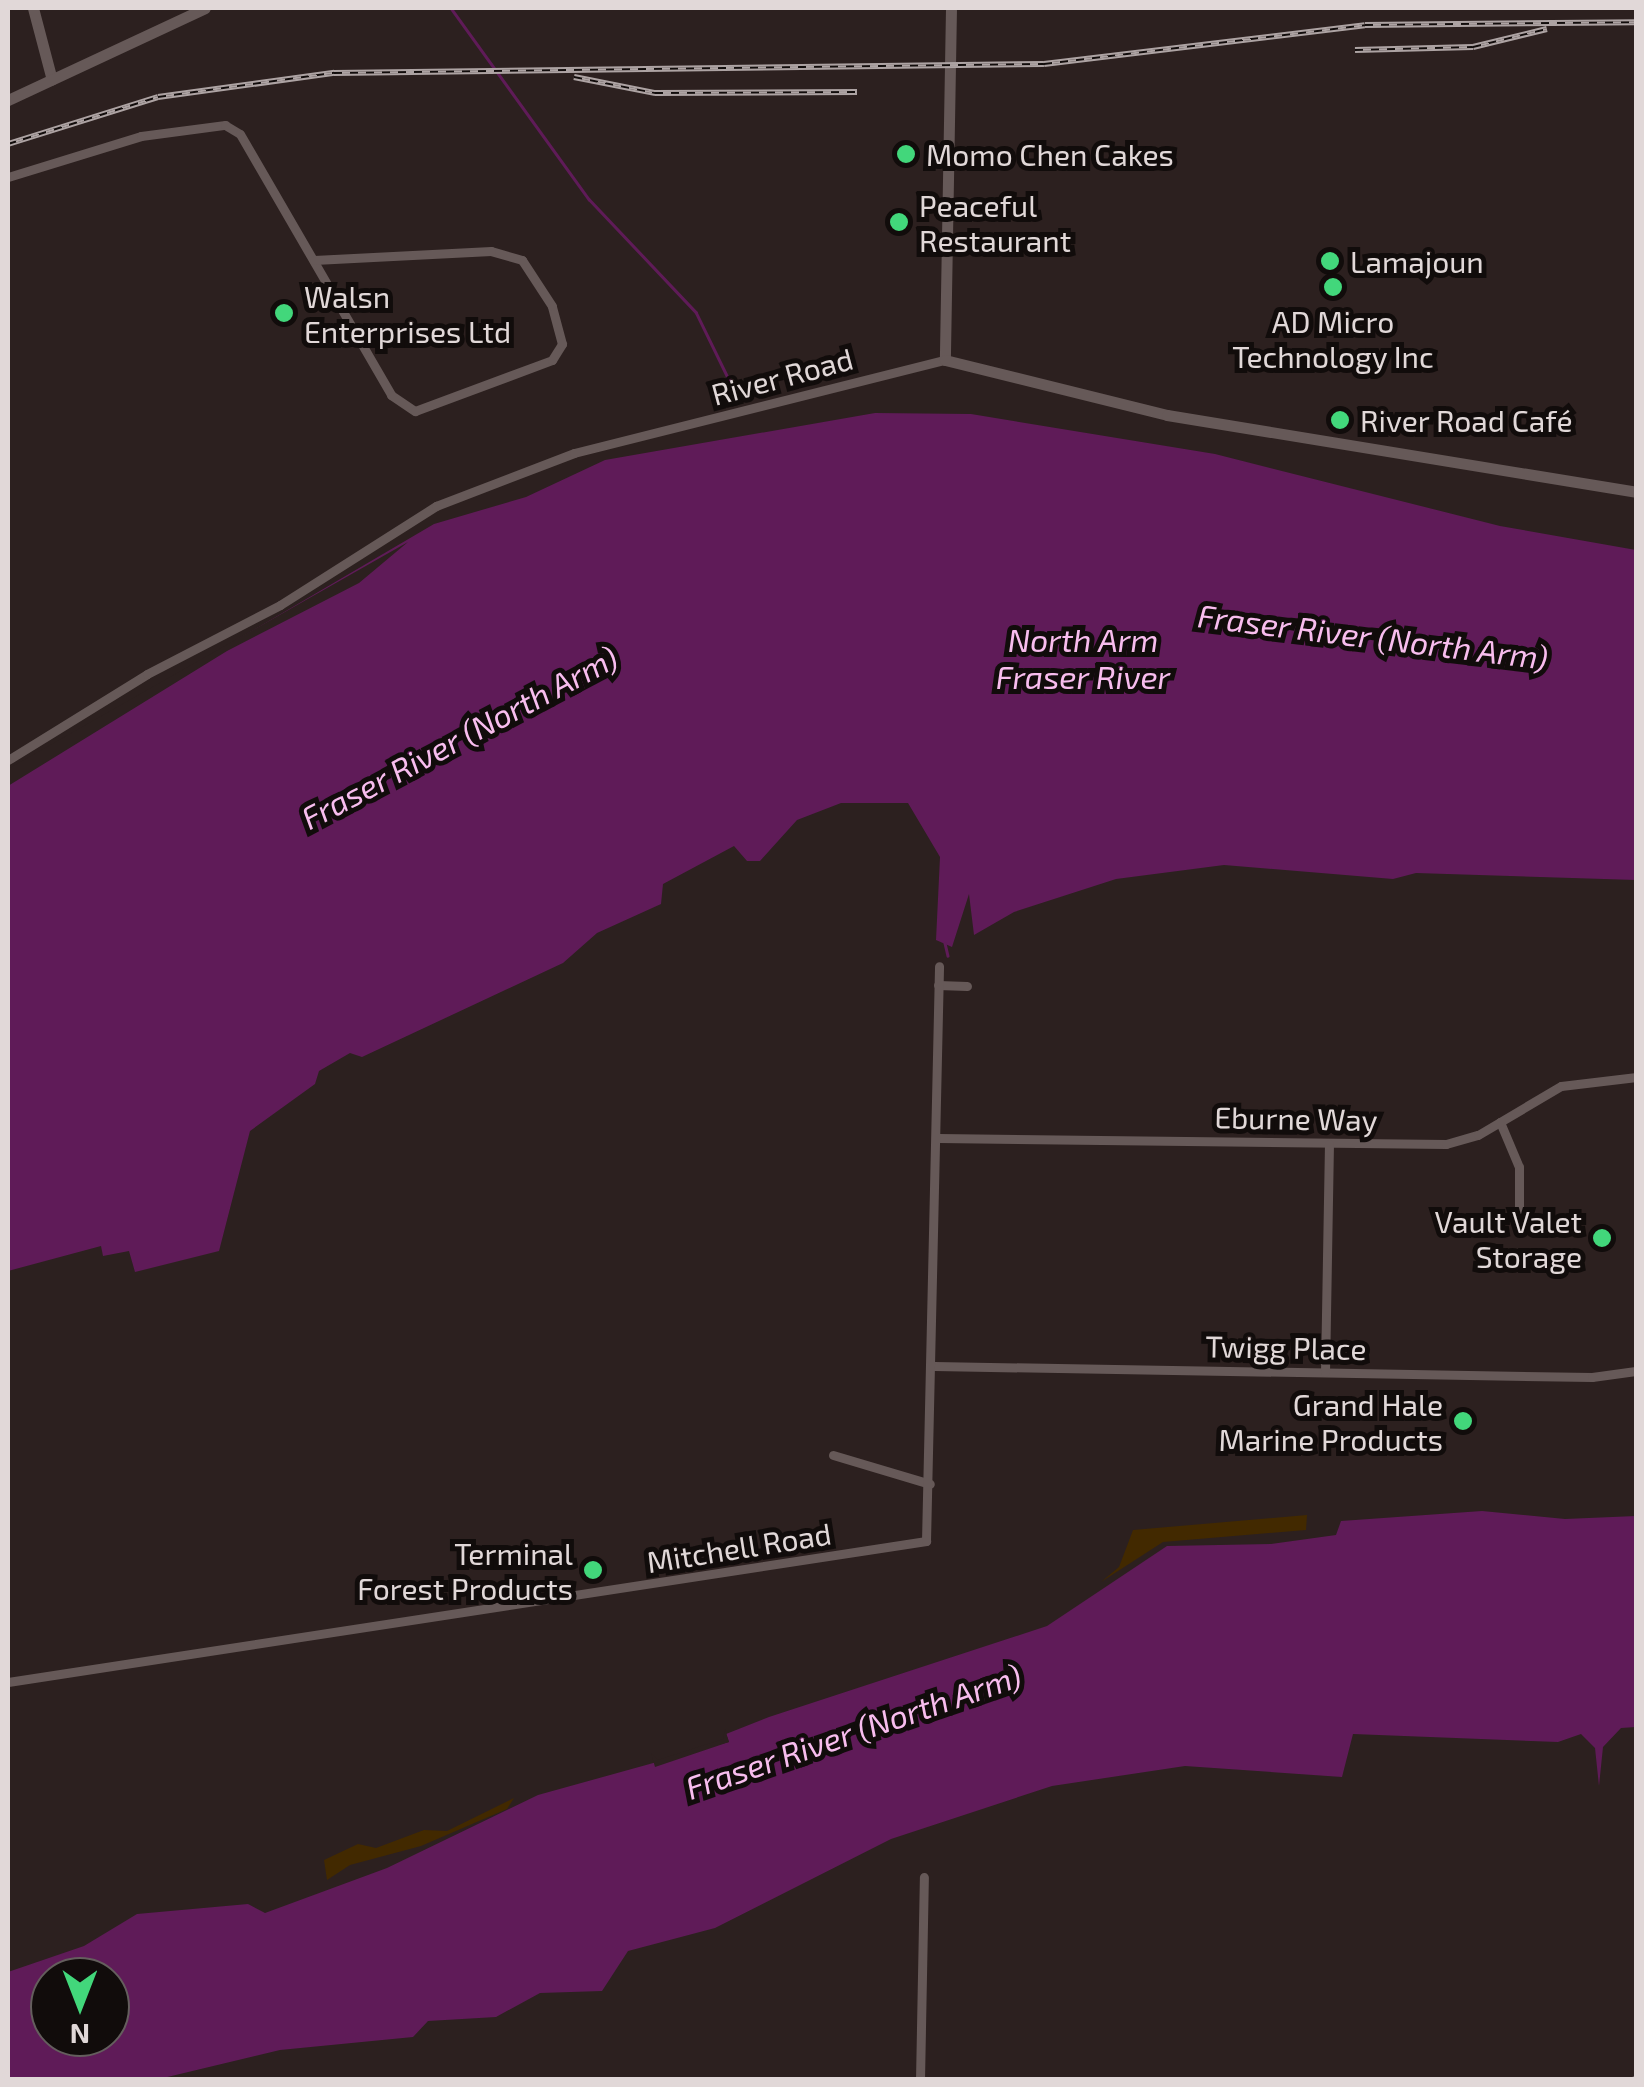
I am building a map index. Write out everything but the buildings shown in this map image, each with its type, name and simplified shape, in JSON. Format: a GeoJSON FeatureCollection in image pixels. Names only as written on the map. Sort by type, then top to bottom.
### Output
{"type":"FeatureCollection","features":[{"type":"Feature","properties":{"kind":"street"},"geometry":{"type":"LineString","coordinates":[[34,8],[52,80]]}},
{"type":"Feature","properties":{"kind":"street"},"geometry":{"type":"LineString","coordinates":[[8,100],[205,8]]}},
{"type":"Feature","properties":{"kind":"street"},"geometry":{"type":"LineString","coordinates":[[945,360],[951,8]]}},
{"type":"Feature","properties":{"kind":"street"},"geometry":{"type":"LineString","coordinates":[[8,177],[141,136],[226,125],[240,134],[391,395],[415,412],[552,360],[562,344],[552,306],[522,260],[491,251],[314,260]]}},
{"type":"Feature","properties":{"kind":"street","name":"River Road"},"geometry":{"type":"LineString","coordinates":[[8,760],[147,674],[280,605],[436,506],[574,453],[945,360],[1167,415],[1636,492]]}},
{"type":"Feature","properties":{"kind":"street","name":"Mitchell Road"},"geometry":{"type":"LineString","coordinates":[[8,1682],[909,1547],[926,1541],[934,1366],[939,966]]}},
{"type":"Feature","properties":{"kind":"street"},"geometry":{"type":"LineString","coordinates":[[938,985],[967,986]]}},
{"type":"Feature","properties":{"kind":"street","name":"Eburne Way"},"geometry":{"type":"LineString","coordinates":[[938,1138],[1457,1142],[1562,1086],[1636,1077]]}},
{"type":"Feature","properties":{"kind":"street"},"geometry":{"type":"LineString","coordinates":[[1500,1122],[1519,1167],[1519,1212]]}},
{"type":"Feature","properties":{"kind":"street"},"geometry":{"type":"LineString","coordinates":[[1326,1372],[1329,1144]]}},
{"type":"Feature","properties":{"kind":"street","name":"Twigg Place"},"geometry":{"type":"LineString","coordinates":[[934,1366],[1636,1372]]}},
{"type":"Feature","properties":{"kind":"street"},"geometry":{"type":"LineString","coordinates":[[833,1455],[930,1484]]}},
{"type":"Feature","properties":{"kind":"street"},"geometry":{"type":"LineString","coordinates":[[920,2080],[924,1877]]}},
{"type":"Feature","properties":{"kind":"shaded area"},"geometry":{"type":"Polygon","coordinates":[[[1307,1515],[1306,1530],[1163,1542],[1101,1582],[1119,1567],[1133,1530],[1307,1515]]]}},
{"type":"Feature","properties":{"kind":"shaded area"},"geometry":{"type":"Polygon","coordinates":[[[514,1798],[507,1809],[421,1846],[350,1865],[327,1880],[324,1860],[358,1844],[376,1848],[424,1830],[447,1831],[514,1798]]]}},
{"type":"Feature","properties":{"kind":"water","name":"North Arm Fraser River"},"geometry":{"type":"Polygon","coordinates":[[[875,413],[971,414],[1215,454],[1500,526],[1636,550],[1636,880],[1416,873],[1393,879],[1224,865],[1116,879],[1014,912],[974,935],[969,894],[952,947],[936,940],[940,857],[908,803],[841,803],[797,820],[760,861],[747,861],[734,846],[663,884],[661,904],[597,933],[563,963],[362,1057],[350,1053],[319,1071],[315,1084],[250,1131],[219,1251],[135,1272],[129,1251],[103,1256],[101,1246],[8,1271],[8,774],[434,524],[526,497],[605,460],[875,413]]]}},
{"type":"Feature","properties":{"kind":"water","name":"Fraser River (North Arm)"},"geometry":{"type":"Polygon","coordinates":[[[1482,1511],[1565,1519],[1636,1516],[1636,1727],[1621,1728],[1603,1747],[1599,1786],[1595,1748],[1581,1734],[1558,1742],[1353,1734],[1342,1777],[1185,1766],[1052,1786],[891,1839],[715,1928],[628,1951],[602,1991],[540,1993],[496,2017],[428,2021],[413,2037],[280,2050],[159,2079],[8,2079],[8,1972],[30,1964],[30,2057],[130,2057],[130,1957],[52,1957],[84,1946],[137,1914],[248,1904],[265,1913],[387,1868],[538,1795],[729,1742],[726,1734],[769,1717],[1047,1626],[1167,1546],[1271,1544],[1336,1535],[1341,1521],[1482,1511]]]}},
{"type":"Feature","properties":{"kind":"pier"},"geometry":{"type":"Polygon","coordinates":[[[408,542],[359,583],[227,651],[8,786],[8,769],[408,542]]]}},
{"type":"Feature","properties":{"kind":"pier"},"geometry":{"type":"Polygon","coordinates":[[[725,1729],[729,1742],[655,1767],[651,1753],[658,1760],[723,1739],[725,1729]]]}},
{"type":"Feature","properties":{"kind":"waterway"},"geometry":{"type":"LineString","coordinates":[[451,8],[589,199],[696,312],[734,390]]}},
{"type":"Feature","properties":{"kind":"waterway"},"geometry":{"type":"LineString","coordinates":[[945,943],[948,956]]}},
{"type":"Feature","properties":{"kind":"railway"},"geometry":{"type":"LineString","coordinates":[[8,144],[158,97],[334,73],[1044,64],[1365,25],[1636,22]]}},
{"type":"Feature","properties":{"kind":"railway"},"geometry":{"type":"LineString","coordinates":[[1355,50],[1473,47],[1547,29]]}},
{"type":"Feature","properties":{"kind":"railway"},"geometry":{"type":"LineString","coordinates":[[574,77],[655,93],[857,92]]}},
{"type":"Feature","properties":{"kind":"place","name":"Momo Chen Cakes"},"geometry":{"type":"Point","coordinates":[906,154]}},
{"type":"Feature","properties":{"kind":"place","name":"Peaceful Restaurant"},"geometry":{"type":"Point","coordinates":[899,222]}},
{"type":"Feature","properties":{"kind":"place","name":"Lamajoun"},"geometry":{"type":"Point","coordinates":[1330,261]}},
{"type":"Feature","properties":{"kind":"place","name":"AD Micro Technology Inc"},"geometry":{"type":"Point","coordinates":[1333,287]}},
{"type":"Feature","properties":{"kind":"place","name":"Walsn Enterprises Ltd"},"geometry":{"type":"Point","coordinates":[284,313]}},
{"type":"Feature","properties":{"kind":"place","name":"River Road Café"},"geometry":{"type":"Point","coordinates":[1340,420]}},
{"type":"Feature","properties":{"kind":"place","name":"Vault Valet Storage"},"geometry":{"type":"Point","coordinates":[1602,1238]}},
{"type":"Feature","properties":{"kind":"place","name":"Grand Hale Marine Products"},"geometry":{"type":"Point","coordinates":[1463,1421]}},
{"type":"Feature","properties":{"kind":"place","name":"Terminal Forest Products"},"geometry":{"type":"Point","coordinates":[593,1570]}}]}
